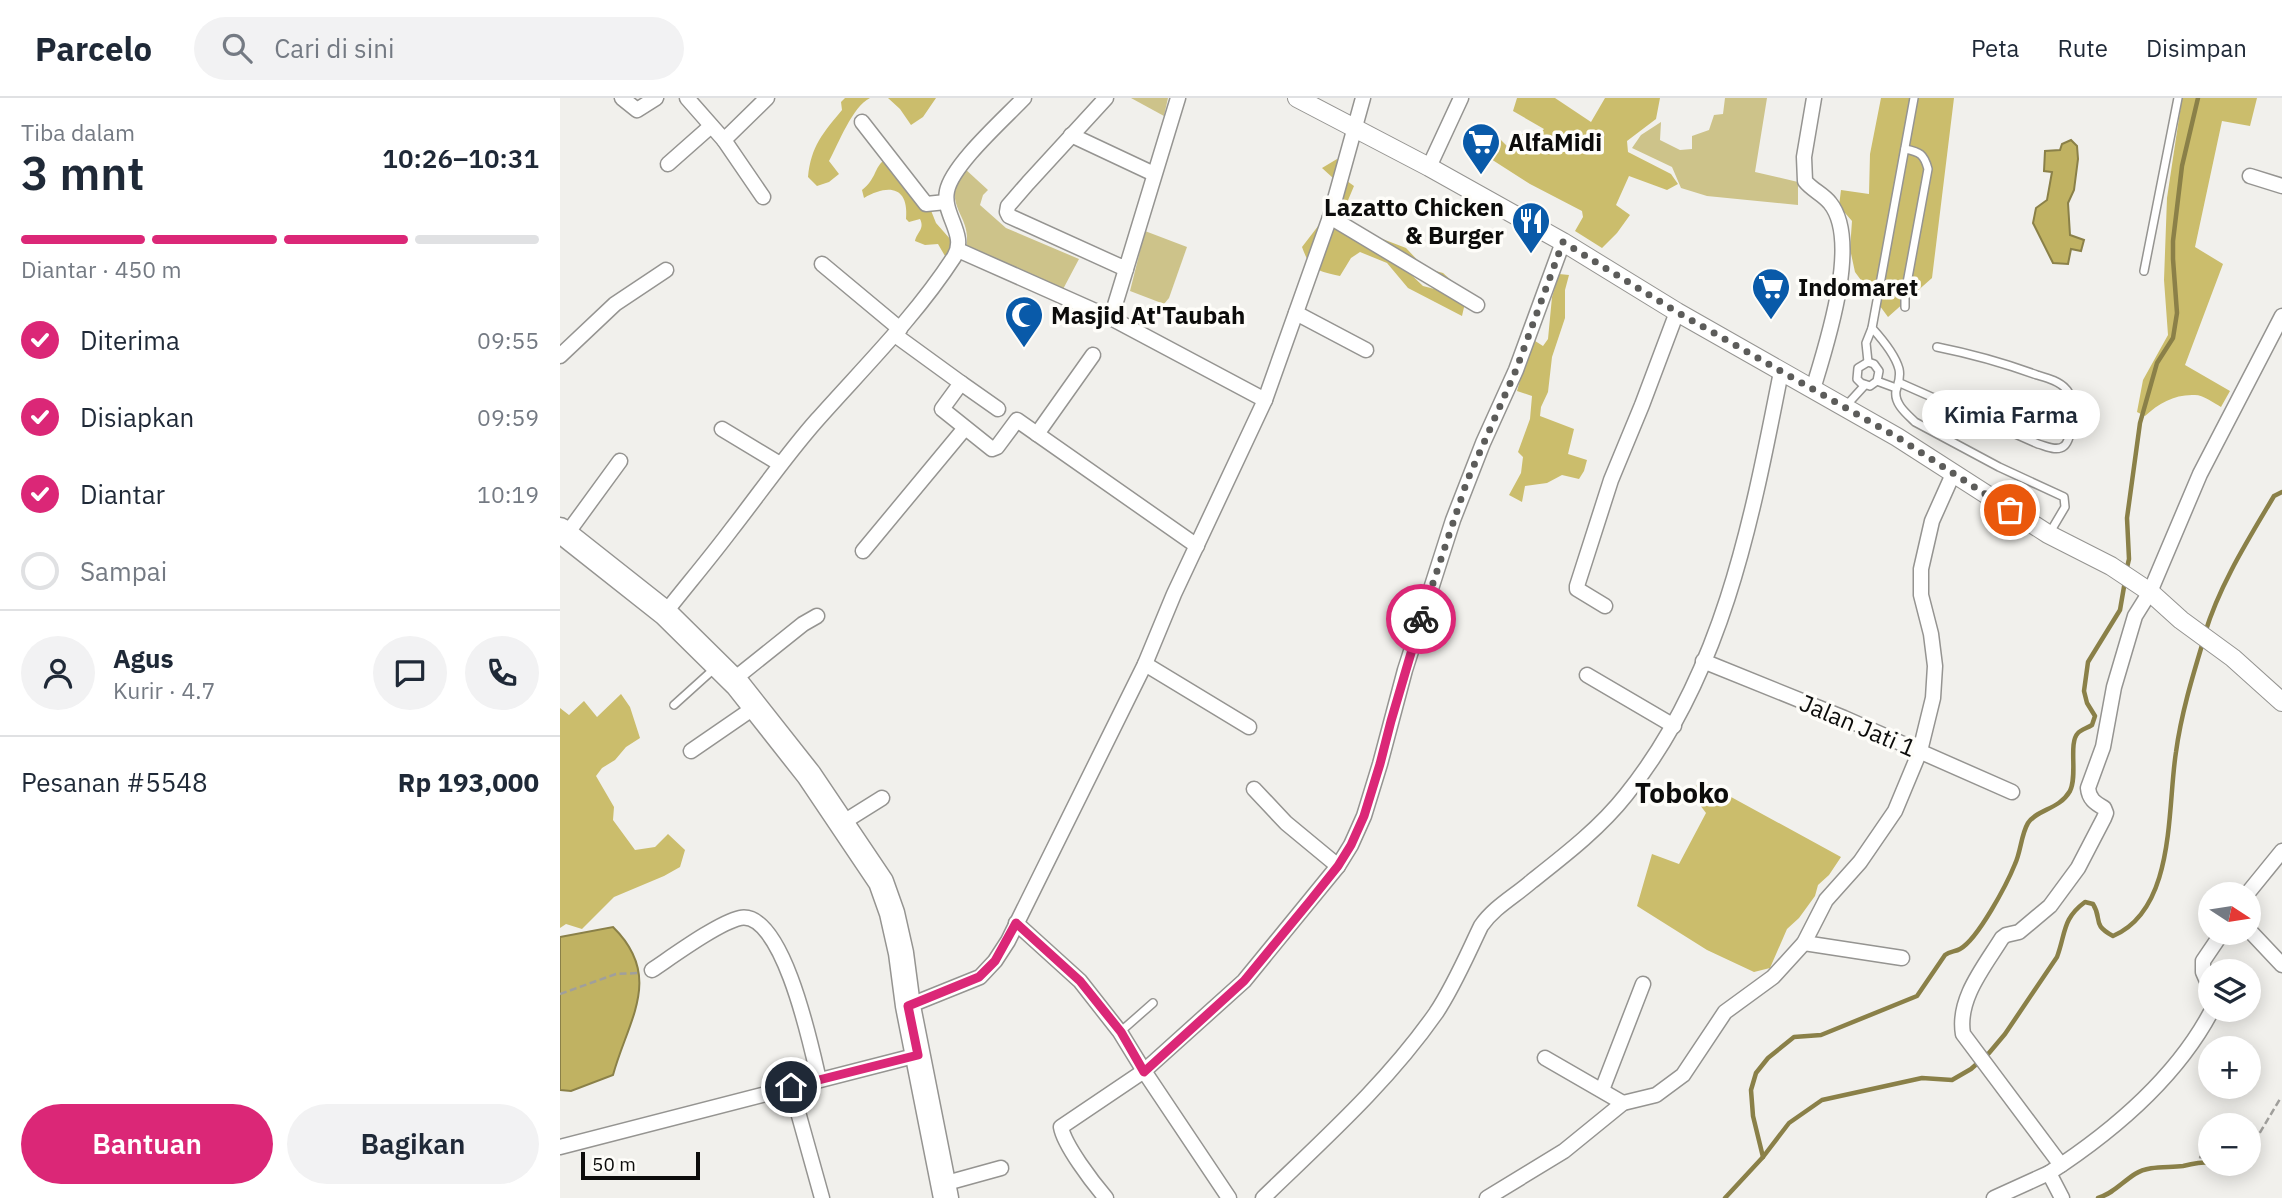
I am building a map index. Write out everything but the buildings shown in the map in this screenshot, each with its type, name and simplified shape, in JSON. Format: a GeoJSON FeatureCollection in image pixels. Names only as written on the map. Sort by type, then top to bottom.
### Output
{"type":"FeatureCollection","features":[{"type":"Feature","properties":{"kind":"highway"},"geometry":{"type":"LineString","coordinates":[[563,533],[665,613],[726,673],[809,775],[881,882],[892,913],[901,953],[908,1006],[945,1191]]}},
{"type":"Feature","properties":{"kind":"street"},"geometry":{"type":"LineString","coordinates":[[622,98],[637,110],[656,98]]}},
{"type":"Feature","properties":{"kind":"street"},"geometry":{"type":"LineString","coordinates":[[687,98],[724,140],[763,197]]}},
{"type":"Feature","properties":{"kind":"street"},"geometry":{"type":"LineString","coordinates":[[724,140],[767,98]]}},
{"type":"Feature","properties":{"kind":"street"},"geometry":{"type":"LineString","coordinates":[[665,613],[780,464],[932,289],[958,250],[958,235],[946,202],[953,174],[1024,98]]}},
{"type":"Feature","properties":{"kind":"street"},"geometry":{"type":"LineString","coordinates":[[1106,98],[1008,206],[1007,212],[1009,216],[1126,269]]}},
{"type":"Feature","properties":{"kind":"street"},"geometry":{"type":"LineString","coordinates":[[1111,318],[1178,98]]}},
{"type":"Feature","properties":{"kind":"street"},"geometry":{"type":"LineString","coordinates":[[1297,98],[1429,167],[1568,246],[1677,312],[1897,437],[2048,534],[2111,566],[2143,587],[2181,620],[2233,658],[2282,702]]}},
{"type":"Feature","properties":{"kind":"street"},"geometry":{"type":"LineString","coordinates":[[908,1006],[979,977],[995,961],[1016,923],[1145,664],[1265,400],[1330,217],[1363,98]]}},
{"type":"Feature","properties":{"kind":"street"},"geometry":{"type":"LineString","coordinates":[[1429,167],[1461,98]]}},
{"type":"Feature","properties":{"kind":"street"},"geometry":{"type":"LineString","coordinates":[[1813,389],[1830,331],[1843,266],[1842,242],[1835,212],[1830,202],[1805,181],[1804,157],[1814,98]]}},
{"type":"Feature","properties":{"kind":"street"},"geometry":{"type":"LineString","coordinates":[[862,122],[926,204],[946,202]]}},
{"type":"Feature","properties":{"kind":"street"},"geometry":{"type":"LineString","coordinates":[[667,164],[711,125]]}},
{"type":"Feature","properties":{"kind":"street"},"geometry":{"type":"LineString","coordinates":[[1071,135],[1154,174]]}},
{"type":"Feature","properties":{"kind":"street"},"geometry":{"type":"LineString","coordinates":[[2250,176],[2282,186]]}},
{"type":"Feature","properties":{"kind":"street"},"geometry":{"type":"LineString","coordinates":[[1330,217],[1477,305]]}},
{"type":"Feature","properties":{"kind":"street"},"geometry":{"type":"LineString","coordinates":[[1106,1198],[1094,1185],[1061,1127],[1144,1072],[1244,981],[1338,866],[1351,845],[1364,816],[1405,670],[1453,520],[1483,443],[1568,246]]}},
{"type":"Feature","properties":{"kind":"street"},"geometry":{"type":"LineString","coordinates":[[958,250],[1111,318],[1265,400]]}},
{"type":"Feature","properties":{"kind":"street"},"geometry":{"type":"LineString","coordinates":[[822,264],[897,332],[998,409]]}},
{"type":"Feature","properties":{"kind":"street"},"geometry":{"type":"LineString","coordinates":[[560,356],[615,304],[666,270]]}},
{"type":"Feature","properties":{"kind":"street"},"geometry":{"type":"LineString","coordinates":[[1605,607],[1582,594],[1577,586],[1611,480],[1677,312]]}},
{"type":"Feature","properties":{"kind":"street"},"geometry":{"type":"LineString","coordinates":[[1296,313],[1366,350]]}},
{"type":"Feature","properties":{"kind":"street"},"geometry":{"type":"LineString","coordinates":[[2062,1197],[2055,1169],[1963,1034],[1961,1020],[1966,999],[2002,939],[2006,935],[2019,932],[2050,906],[2068,883],[2106,813],[2104,808],[2093,801],[2088,788],[2102,747],[2125,642],[2143,587],[2282,316]]}},
{"type":"Feature","properties":{"kind":"street"},"geometry":{"type":"LineString","coordinates":[[1037,434],[1093,355]]}},
{"type":"Feature","properties":{"kind":"street"},"geometry":{"type":"LineString","coordinates":[[1263,1198],[1347,1119],[1389,1072],[1436,1012],[1489,914],[1531,883],[1609,815],[1666,740],[1685,706],[1733,587],[1781,372]]}},
{"type":"Feature","properties":{"kind":"street"},"geometry":{"type":"LineString","coordinates":[[961,383],[942,408],[993,449],[1017,420],[1197,546]]}},
{"type":"Feature","properties":{"kind":"street"},"geometry":{"type":"LineString","coordinates":[[863,551],[965,428]]}},
{"type":"Feature","properties":{"kind":"street"},"geometry":{"type":"LineString","coordinates":[[722,429],[780,464]]}},
{"type":"Feature","properties":{"kind":"street"},"geometry":{"type":"LineString","coordinates":[[563,533],[620,461]]}},
{"type":"Feature","properties":{"kind":"street"},"geometry":{"type":"LineString","coordinates":[[1487,1198],[1564,1152],[1623,1103],[1657,1095],[1683,1075],[1725,1012],[1773,977],[1804,943],[1826,900],[1860,862],[1895,811],[1920,751],[1930,713],[1936,677],[1931,634],[1921,595],[1921,569],[1933,521],[1953,474]]}},
{"type":"Feature","properties":{"kind":"street"},"geometry":{"type":"LineString","coordinates":[[726,673],[817,616]]}},
{"type":"Feature","properties":{"kind":"street","name":"Jalan Jati 1"},"geometry":{"type":"LineString","coordinates":[[1703,661],[2012,792]]}},
{"type":"Feature","properties":{"kind":"street"},"geometry":{"type":"LineString","coordinates":[[1145,664],[1249,727]]}},
{"type":"Feature","properties":{"kind":"street"},"geometry":{"type":"LineString","coordinates":[[1587,675],[1674,726]]}},
{"type":"Feature","properties":{"kind":"street"},"geometry":{"type":"LineString","coordinates":[[691,751],[755,707]]}},
{"type":"Feature","properties":{"kind":"street"},"geometry":{"type":"LineString","coordinates":[[1254,789],[1286,823],[1338,866]]}},
{"type":"Feature","properties":{"kind":"street"},"geometry":{"type":"LineString","coordinates":[[842,823],[883,798]]}},
{"type":"Feature","properties":{"kind":"street"},"geometry":{"type":"LineString","coordinates":[[2257,882],[2282,852]]}},
{"type":"Feature","properties":{"kind":"street"},"geometry":{"type":"LineString","coordinates":[[652,970],[726,924],[742,918],[756,921],[768,934],[788,972],[806,1021],[819,1080]]}},
{"type":"Feature","properties":{"kind":"street"},"geometry":{"type":"LineString","coordinates":[[1016,923],[1080,981],[1121,1032],[1144,1072],[1229,1198]]}},
{"type":"Feature","properties":{"kind":"street"},"geometry":{"type":"LineString","coordinates":[[1804,943],[1902,958]]}},
{"type":"Feature","properties":{"kind":"street"},"geometry":{"type":"LineString","coordinates":[[2261,943],[2282,965]]}},
{"type":"Feature","properties":{"kind":"street"},"geometry":{"type":"LineString","coordinates":[[1602,1090],[1643,984]]}},
{"type":"Feature","properties":{"kind":"street"},"geometry":{"type":"LineString","coordinates":[[1994,1198],[2055,1169],[2147,1098],[2205,1022]]}},
{"type":"Feature","properties":{"kind":"street"},"geometry":{"type":"LineString","coordinates":[[560,1147],[918,1055]]}},
{"type":"Feature","properties":{"kind":"street"},"geometry":{"type":"LineString","coordinates":[[1545,1058],[1623,1103]]}},
{"type":"Feature","properties":{"kind":"street"},"geometry":{"type":"LineString","coordinates":[[791,1087],[822,1198]]}},
{"type":"Feature","properties":{"kind":"street"},"geometry":{"type":"LineString","coordinates":[[945,1191],[1001,1168]]}},
{"type":"Feature","properties":{"kind":"lane"},"geometry":{"type":"LineString","coordinates":[[1868,362],[1866,343],[1872,328],[1914,98]]}},
{"type":"Feature","properties":{"kind":"lane"},"geometry":{"type":"LineString","coordinates":[[2144,271],[2178,98]]}},
{"type":"Feature","properties":{"kind":"lane"},"geometry":{"type":"LineString","coordinates":[[1905,149],[1920,152],[1925,157],[1928,169],[1905,294],[1905,307]]}},
{"type":"Feature","properties":{"kind":"lane"},"geometry":{"type":"LineString","coordinates":[[1872,328],[1897,363],[1896,399],[1915,422],[1999,467],[2064,497],[2065,507],[2048,534]]}},
{"type":"Feature","properties":{"kind":"lane"},"geometry":{"type":"LineString","coordinates":[[1844,408],[1866,386],[1877,382],[1898,386],[2038,444],[2057,449],[2069,440],[2073,403],[2066,388],[2009,364],[1937,347]]}},
{"type":"Feature","properties":{"kind":"lane"},"geometry":{"type":"LineString","coordinates":[[1866,386],[1857,379],[1857,373],[1858,368],[1868,362],[1878,369],[1877,382]]}},
{"type":"Feature","properties":{"kind":"lane"},"geometry":{"type":"LineString","coordinates":[[674,705],[726,673]]}},
{"type":"Feature","properties":{"kind":"lane"},"geometry":{"type":"LineString","coordinates":[[1121,1032],[1153,1003]]}},
{"type":"Feature","properties":{"kind":"path"},"geometry":{"type":"LineString","coordinates":[[560,994],[616,974],[652,970]]}},
{"type":"Feature","properties":{"kind":"path"},"geometry":{"type":"LineString","coordinates":[[2261,1132],[2282,1099]]}},
{"type":"Feature","properties":{"kind":"shaded area"},"geometry":{"type":"Polygon","coordinates":[[[845,98],[870,98],[857,109],[829,161],[839,174],[829,182],[817,186],[808,177],[812,157],[824,133],[842,110],[841,102],[845,98]]]}},
{"type":"Feature","properties":{"kind":"shaded area"},"geometry":{"type":"Polygon","coordinates":[[[888,98],[936,98],[923,117],[911,125],[888,98]]]}},
{"type":"Feature","properties":{"kind":"shaded area"},"geometry":{"type":"Polygon","coordinates":[[[1131,98],[1168,98],[1164,116],[1131,98]]]}},
{"type":"Feature","properties":{"kind":"shaded area"},"geometry":{"type":"Polygon","coordinates":[[[1517,98],[1555,98],[1591,122],[1605,98],[1660,98],[1656,119],[1627,141],[1628,152],[1671,174],[1678,184],[1667,190],[1629,176],[1616,205],[1630,215],[1602,248],[1575,231],[1583,217],[1582,211],[1530,184],[1480,152],[1477,138],[1496,135],[1508,147],[1522,134],[1537,137],[1544,129],[1513,111],[1517,98]]]}},
{"type":"Feature","properties":{"kind":"shaded area"},"geometry":{"type":"Polygon","coordinates":[[[1725,98],[1767,98],[1755,172],[1798,182],[1798,205],[1707,196],[1681,188],[1672,167],[1632,148],[1641,135],[1661,122],[1660,140],[1680,150],[1692,149],[1692,136],[1709,130],[1714,115],[1723,114],[1725,98]]]}},
{"type":"Feature","properties":{"kind":"shaded area"},"geometry":{"type":"Polygon","coordinates":[[[1881,98],[1954,98],[1932,278],[1888,317],[1855,272],[1850,249],[1852,221],[1839,206],[1841,190],[1869,194],[1870,154],[1881,98]]]}},
{"type":"Feature","properties":{"kind":"shaded area"},"geometry":{"type":"Polygon","coordinates":[[[2182,98],[2257,98],[2250,126],[2222,121],[2195,247],[2223,264],[2185,365],[2230,391],[2221,407],[2201,396],[2188,395],[2168,400],[2145,416],[2137,412],[2143,380],[2168,335],[2164,280],[2167,198],[2182,98]]]}},
{"type":"Feature","properties":{"kind":"shaded area"},"geometry":{"type":"Polygon","coordinates":[[[2071,140],[2077,146],[2078,159],[2074,190],[2068,203],[2070,235],[2084,240],[2081,251],[2071,249],[2068,264],[2053,263],[2033,223],[2036,208],[2047,200],[2052,172],[2044,171],[2045,151],[2060,150],[2062,144],[2071,140]]]}},
{"type":"Feature","properties":{"kind":"shaded area"},"geometry":{"type":"Polygon","coordinates":[[[1337,159],[1346,167],[1347,181],[1354,186],[1341,217],[1367,233],[1406,248],[1425,268],[1443,273],[1452,281],[1433,279],[1402,266],[1423,286],[1461,296],[1465,303],[1462,316],[1408,288],[1387,263],[1360,252],[1351,258],[1340,276],[1320,271],[1308,261],[1302,247],[1322,221],[1333,178],[1322,168],[1337,159]]]}},
{"type":"Feature","properties":{"kind":"shaded area"},"geometry":{"type":"Polygon","coordinates":[[[883,161],[930,208],[936,223],[951,240],[952,254],[945,256],[938,244],[925,245],[915,241],[921,222],[920,219],[909,222],[906,219],[906,208],[900,194],[889,190],[864,198],[862,190],[883,161]]]}},
{"type":"Feature","properties":{"kind":"shaded area"},"geometry":{"type":"Polygon","coordinates":[[[964,168],[988,190],[980,205],[1006,228],[1079,259],[1061,293],[965,251],[966,228],[955,193],[964,168]]]}},
{"type":"Feature","properties":{"kind":"shaded area"},"geometry":{"type":"Polygon","coordinates":[[[1145,231],[1187,247],[1169,298],[1164,304],[1130,291],[1145,231]]]}},
{"type":"Feature","properties":{"kind":"shaded area"},"geometry":{"type":"Polygon","coordinates":[[[1559,274],[1569,275],[1565,290],[1565,318],[1552,357],[1548,392],[1540,416],[1574,429],[1568,454],[1587,460],[1579,479],[1562,475],[1547,483],[1525,486],[1522,502],[1509,495],[1521,473],[1523,457],[1518,452],[1530,419],[1532,396],[1517,391],[1532,339],[1543,346],[1548,339],[1552,297],[1559,274]]]}},
{"type":"Feature","properties":{"kind":"shaded area"},"geometry":{"type":"Polygon","coordinates":[[[621,694],[630,707],[640,738],[626,747],[596,776],[614,807],[613,820],[635,850],[655,847],[668,834],[685,850],[680,867],[614,897],[582,929],[566,924],[560,928],[560,708],[569,715],[584,701],[597,717],[621,694]]]}},
{"type":"Feature","properties":{"kind":"shaded area"},"geometry":{"type":"Polygon","coordinates":[[[1700,780],[1841,857],[1829,875],[1818,885],[1815,896],[1799,918],[1787,929],[1770,968],[1754,972],[1707,950],[1637,906],[1652,854],[1679,864],[1706,813],[1691,793],[1700,780]]]}},
{"type":"Feature","properties":{"kind":"shaded area"},"geometry":{"type":"Polygon","coordinates":[[[613,927],[628,945],[637,963],[638,999],[633,1017],[613,1075],[571,1091],[560,1090],[560,937],[613,927]]]}},
{"type":"Feature","properties":{"kind":"waterway"},"geometry":{"type":"LineString","coordinates":[[2126,572],[2129,559],[2127,518],[2140,423],[2157,363],[2173,338],[2177,313],[2173,241],[2182,166],[2198,98]]}},
{"type":"Feature","properties":{"kind":"waterway"},"geometry":{"type":"LineString","coordinates":[[2205,633],[2218,597],[2235,563],[2274,496],[2282,492]]}},
{"type":"Feature","properties":{"kind":"waterway"},"geometry":{"type":"LineString","coordinates":[[1763,1157],[1753,1116],[1751,1090],[1756,1073],[1768,1058],[1794,1037],[1821,1035],[1917,996],[1945,955],[1960,949],[1983,923],[2011,873],[2028,823],[2060,802],[2070,791],[2075,738],[2079,732],[2092,725],[2095,716],[2084,691],[2088,662],[2120,610],[2125,581]]}},
{"type":"Feature","properties":{"kind":"waterway"},"geometry":{"type":"LineString","coordinates":[[1725,1198],[1763,1157],[1789,1123],[1822,1100],[1922,1078],[1952,1080],[1971,1069],[2005,1034],[2057,957],[2072,914],[2085,902],[2093,904],[2100,925],[2113,936],[2133,923],[2148,904],[2165,855],[2178,738],[2203,642]]}},
{"type":"Feature","properties":{"kind":"waterway"},"geometry":{"type":"LineString","coordinates":[[2098,1198],[2146,1169],[2198,1163]]}},
{"type":"Feature","properties":{"kind":"way so far"},"geometry":{"type":"LineString","coordinates":[[1421,619],[1467,481],[1516,370],[1563,242],[1677,312],[1897,437],[2010,510]]}},
{"type":"Feature","properties":{"kind":"place","name":"AlfaMidi"},"geometry":{"type":"Point","coordinates":[1481,176]}},
{"type":"Feature","properties":{"kind":"place","name":"Lazatto Chicken & Burger"},"geometry":{"type":"Point","coordinates":[1531,255]}},
{"type":"Feature","properties":{"kind":"place","name":"Indomaret"},"geometry":{"type":"Point","coordinates":[1771,321]}},
{"type":"Feature","properties":{"kind":"place","name":"Masjid At'Taubah"},"geometry":{"type":"Point","coordinates":[1024,349]}},
{"type":"Feature","properties":{"kind":"place","name":"Kimia Farma"},"geometry":{"type":"Point","coordinates":[2010,510]}},
{"type":"Feature","properties":{"kind":"district","name":"Toboko"},"geometry":{"type":"Point","coordinates":[1682,792]}},
{"type":"Feature","properties":{"kind":"route"},"geometry":{"type":"LineString","coordinates":[[791,1087],[918,1055],[908,1006],[979,977],[995,961],[1016,923],[1080,981],[1121,1032],[1144,1072],[1244,981],[1338,866],[1351,845],[1364,816],[1421,619]]}}]}
